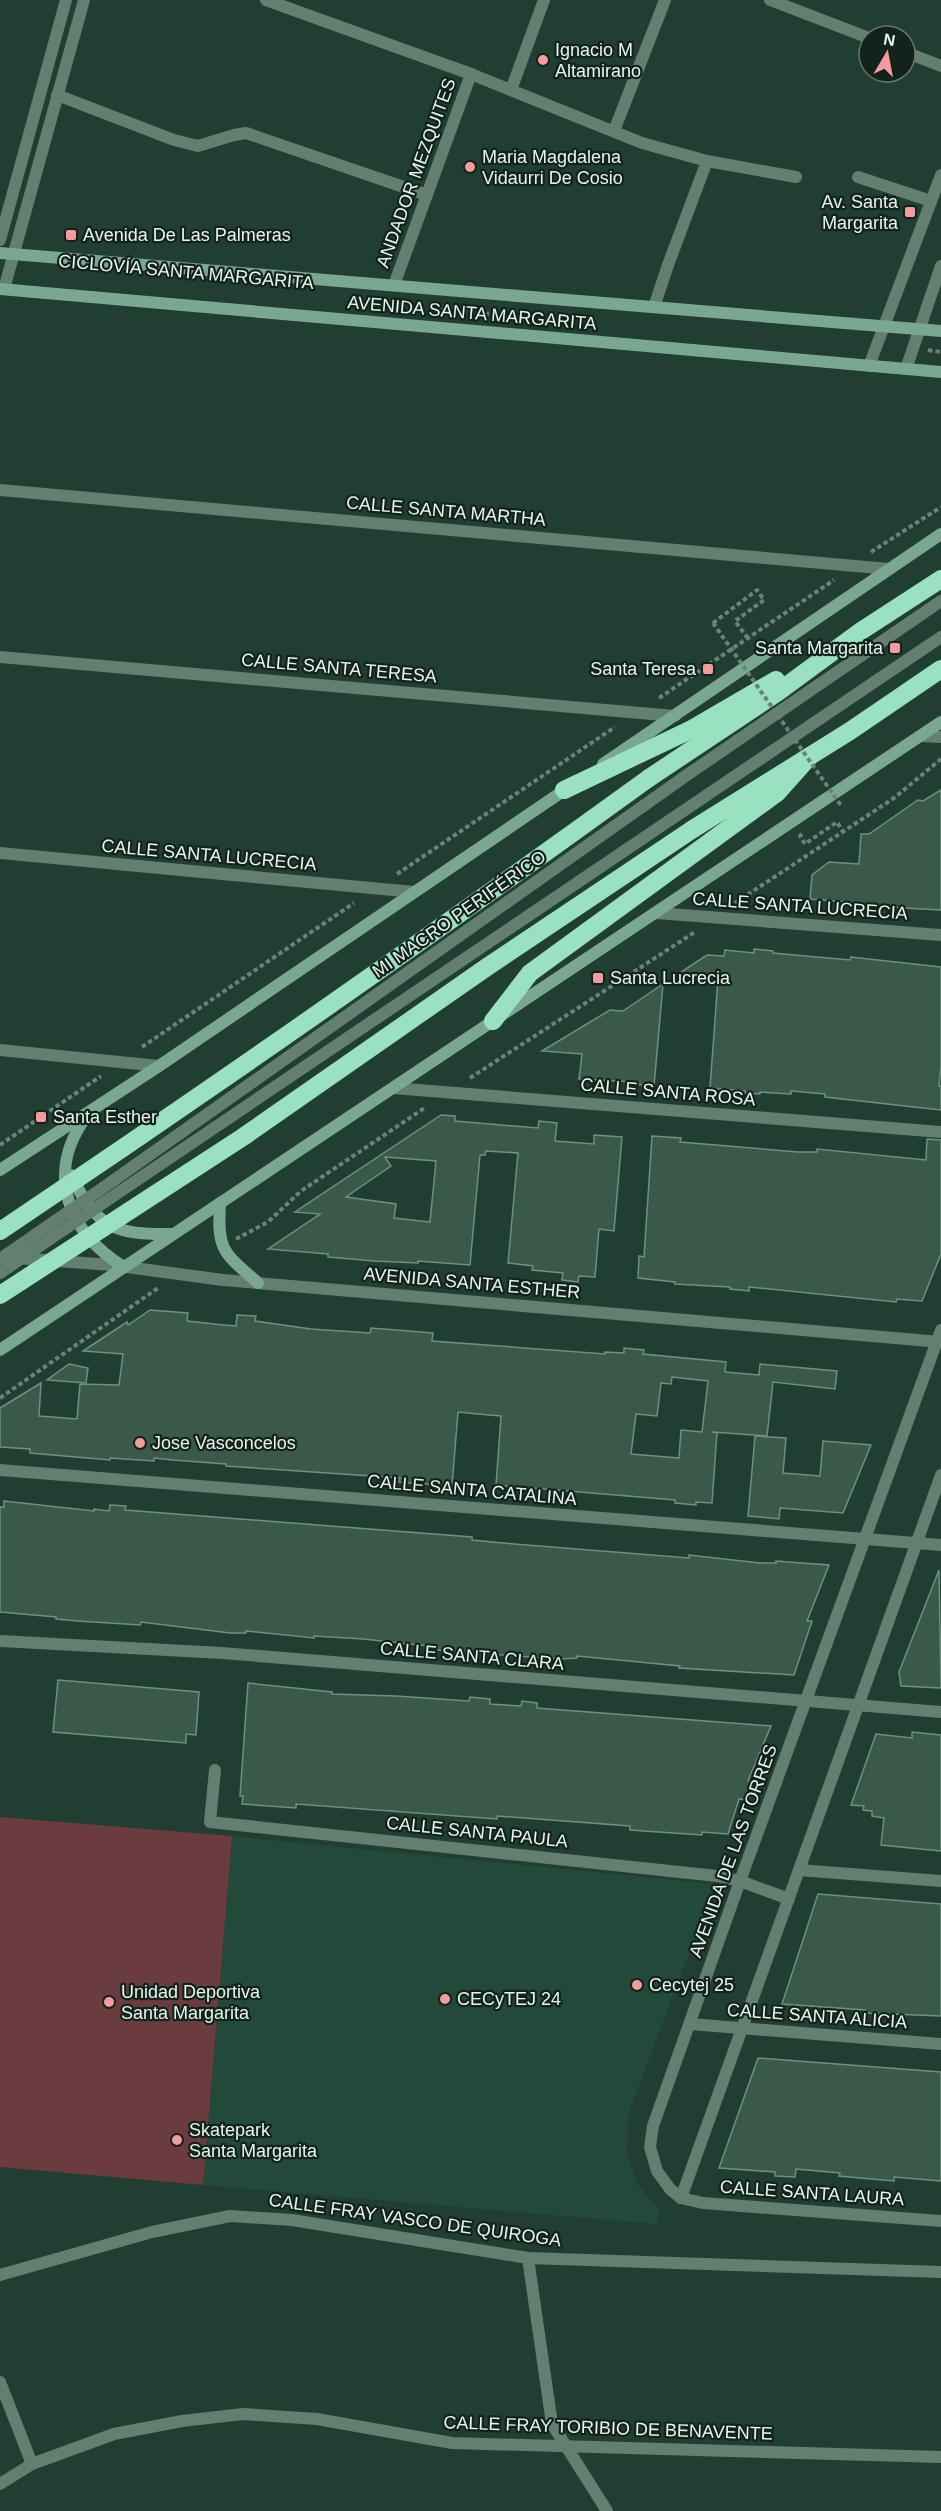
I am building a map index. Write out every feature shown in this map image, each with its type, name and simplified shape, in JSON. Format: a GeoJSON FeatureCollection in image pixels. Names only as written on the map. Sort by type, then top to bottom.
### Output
{"type":"FeatureCollection","features":[{"type":"Feature","properties":{"kind":"highway"},"geometry":{"type":"LineString","coordinates":[[564,790],[690,730],[861,630],[941,579]]}},
{"type":"Feature","properties":{"kind":"highway"},"geometry":{"type":"LineString","coordinates":[[0,1231],[158,1125],[455,919],[649,778],[778,692],[861,630]]}},
{"type":"Feature","properties":{"kind":"highway"},"geometry":{"type":"LineString","coordinates":[[0,1295],[243,1137],[487,967],[693,830],[850,731],[941,669]]}},
{"type":"Feature","properties":{"kind":"highway"},"geometry":{"type":"LineString","coordinates":[[493,1021],[530,973],[777,793],[810,756]]}},
{"type":"Feature","properties":{"kind":"main road","name":"AVENIDA SANTA MARGARITA"},"geometry":{"type":"LineString","coordinates":[[0,253],[941,331]]}},
{"type":"Feature","properties":{"kind":"main road","name":"AVENIDA SANTA MARGARITA"},"geometry":{"type":"LineString","coordinates":[[2,289],[941,372]]}},
{"type":"Feature","properties":{"kind":"main road"},"geometry":{"type":"LineString","coordinates":[[0,1170],[159,1066],[941,534]]}},
{"type":"Feature","properties":{"kind":"main road"},"geometry":{"type":"LineString","coordinates":[[0,1350],[941,722]]}},
{"type":"Feature","properties":{"kind":"main road"},"geometry":{"type":"LineString","coordinates":[[90,1112],[73,1140],[66,1164],[66,1188],[75,1220],[95,1247],[124,1267]]}},
{"type":"Feature","properties":{"kind":"main road"},"geometry":{"type":"LineString","coordinates":[[66,1164],[88,1208],[101,1220],[120,1230],[143,1234],[174,1234]]}},
{"type":"Feature","properties":{"kind":"main road"},"geometry":{"type":"LineString","coordinates":[[220,1203],[219,1233],[227,1256],[258,1283]]}},
{"type":"Feature","properties":{"kind":"street"},"geometry":{"type":"LineString","coordinates":[[0,240],[66,0]]}},
{"type":"Feature","properties":{"kind":"street"},"geometry":{"type":"LineString","coordinates":[[2,289],[84,0]]}},
{"type":"Feature","properties":{"kind":"street"},"geometry":{"type":"LineString","coordinates":[[266,0],[471,74],[642,143],[707,161],[796,177]]}},
{"type":"Feature","properties":{"kind":"street"},"geometry":{"type":"LineString","coordinates":[[511,90],[544,0]]}},
{"type":"Feature","properties":{"kind":"street"},"geometry":{"type":"LineString","coordinates":[[614,131],[665,0]]}},
{"type":"Feature","properties":{"kind":"street"},"geometry":{"type":"LineString","coordinates":[[770,0],[857,33]]}},
{"type":"Feature","properties":{"kind":"street"},"geometry":{"type":"LineString","coordinates":[[917,57],[941,66]]}},
{"type":"Feature","properties":{"kind":"street","name":"ANDADOR MEZQUITES"},"geometry":{"type":"LineString","coordinates":[[394,285],[471,74]]}},
{"type":"Feature","properties":{"kind":"street"},"geometry":{"type":"LineString","coordinates":[[57,95],[198,146],[246,133],[427,195]]}},
{"type":"Feature","properties":{"kind":"street"},"geometry":{"type":"LineString","coordinates":[[654,307],[707,161]]}},
{"type":"Feature","properties":{"kind":"street"},"geometry":{"type":"LineString","coordinates":[[869,366],[941,175]]}},
{"type":"Feature","properties":{"kind":"street"},"geometry":{"type":"LineString","coordinates":[[858,177],[931,201]]}},
{"type":"Feature","properties":{"kind":"street"},"geometry":{"type":"LineString","coordinates":[[906,369],[941,266]]}},
{"type":"Feature","properties":{"kind":"street","name":"CALLE SANTA MARTHA"},"geometry":{"type":"LineString","coordinates":[[0,490],[889,569]]}},
{"type":"Feature","properties":{"kind":"street","name":"MI MACRO PERIFÉRICO"},"geometry":{"type":"LineString","coordinates":[[0,1273],[103,1196],[687,775],[941,601]]}},
{"type":"Feature","properties":{"kind":"street","name":"MI MACRO PERIFÉRICO"},"geometry":{"type":"LineString","coordinates":[[0,1258],[103,1196],[941,637]]}},
{"type":"Feature","properties":{"kind":"street","name":"CALLE SANTA TERESA"},"geometry":{"type":"LineString","coordinates":[[0,657],[675,716]]}},
{"type":"Feature","properties":{"kind":"street"},"geometry":{"type":"LineString","coordinates":[[921,736],[941,737]]}},
{"type":"Feature","properties":{"kind":"street","name":"CALLE SANTA LUCRECIA"},"geometry":{"type":"LineString","coordinates":[[0,853],[414,892]]}},
{"type":"Feature","properties":{"kind":"street","name":"CALLE SANTA LUCRECIA"},"geometry":{"type":"LineString","coordinates":[[656,913],[941,935]]}},
{"type":"Feature","properties":{"kind":"street"},"geometry":{"type":"LineString","coordinates":[[0,1050],[159,1066]]}},
{"type":"Feature","properties":{"kind":"street","name":"CALLE SANTA ROSA"},"geometry":{"type":"LineString","coordinates":[[393,1088],[941,1132]]}},
{"type":"Feature","properties":{"kind":"street","name":"AVENIDA SANTA ESTHER"},"geometry":{"type":"LineString","coordinates":[[0,1258],[124,1267],[258,1283],[940,1338]]}},
{"type":"Feature","properties":{"kind":"street","name":"AVENIDA DE LAS TORRES"},"geometry":{"type":"LineString","coordinates":[[681,2198],[670,2189],[657,2171],[650,2147],[653,2126],[740,1881],[940,1338]]}},
{"type":"Feature","properties":{"kind":"street","name":"CALLE SANTA CATALINA"},"geometry":{"type":"LineString","coordinates":[[0,1470],[941,1545]]}},
{"type":"Feature","properties":{"kind":"street"},"geometry":{"type":"LineString","coordinates":[[681,2198],[941,1475]]}},
{"type":"Feature","properties":{"kind":"street","name":"CALLE SANTA CLARA"},"geometry":{"type":"LineString","coordinates":[[0,1641],[222,1653],[941,1712]]}},
{"type":"Feature","properties":{"kind":"street","name":"CALLE SANTA PAULA"},"geometry":{"type":"LineString","coordinates":[[215,1770],[210,1822],[717,1876],[740,1881],[789,1899]]}},
{"type":"Feature","properties":{"kind":"street"},"geometry":{"type":"LineString","coordinates":[[799,1870],[941,1881]]}},
{"type":"Feature","properties":{"kind":"street","name":"CALLE SANTA ALICIA"},"geometry":{"type":"LineString","coordinates":[[690,2025],[941,2044]]}},
{"type":"Feature","properties":{"kind":"street","name":"CALLE SANTA LAURA"},"geometry":{"type":"LineString","coordinates":[[681,2198],[704,2203],[941,2221]]}},
{"type":"Feature","properties":{"kind":"street","name":"CALLE FRAY VASCO DE QUIROGA"},"geometry":{"type":"LineString","coordinates":[[0,2275],[152,2232],[230,2216],[292,2220],[528,2258],[941,2272]]}},
{"type":"Feature","properties":{"kind":"street"},"geometry":{"type":"LineString","coordinates":[[528,2258],[552,2424],[607,2511]]}},
{"type":"Feature","properties":{"kind":"street"},"geometry":{"type":"LineString","coordinates":[[0,2382],[32,2464]]}},
{"type":"Feature","properties":{"kind":"street","name":"CALLE FRAY TORIBIO DE BENAVENTE"},"geometry":{"type":"LineString","coordinates":[[0,2484],[32,2464],[114,2434],[182,2421],[243,2414],[317,2419],[453,2443],[941,2457]]}},
{"type":"Feature","properties":{"kind":"path"},"geometry":{"type":"LineString","coordinates":[[437,308],[496,315]]}},
{"type":"Feature","properties":{"kind":"path"},"geometry":{"type":"LineString","coordinates":[[913,348],[941,352]]}},
{"type":"Feature","properties":{"kind":"path"},"geometry":{"type":"LineString","coordinates":[[0,1145],[375,888],[747,638],[820,592],[866,555],[941,507]]}},
{"type":"Feature","properties":{"kind":"path"},"geometry":{"type":"LineString","coordinates":[[747,638],[735,621],[764,600],[757,590],[713,623],[842,807],[834,813]]}},
{"type":"Feature","properties":{"kind":"path"},"geometry":{"type":"LineString","coordinates":[[223,1246],[268,1222],[301,1191],[447,1092],[716,918],[741,898],[844,833],[894,798],[941,759]]}},
{"type":"Feature","properties":{"kind":"path"},"geometry":{"type":"LineString","coordinates":[[808,830],[800,836],[805,844],[837,822],[844,833]]}},
{"type":"Feature","properties":{"kind":"path"},"geometry":{"type":"LineString","coordinates":[[0,1398],[176,1275]]}},
{"type":"Feature","properties":{"kind":"shaded area","name":"Unidad Deportiva Santa Margarita"},"geometry":{"type":"Polygon","coordinates":[[[0,1817],[232,1836],[203,2185],[0,2167],[0,1817]]]}},
{"type":"Feature","properties":{"kind":"shaded area","name":"CECyTEJ 24"},"geometry":{"type":"Polygon","coordinates":[[[232,1836],[715,1884],[629,2113],[627,2152],[637,2183],[660,2210],[656,2224],[203,2185],[232,1836]]]}},
{"type":"Feature","properties":{"kind":"building"},"geometry":{"type":"Polygon","coordinates":[[[941,790],[941,910],[847,905],[847,902],[810,899],[812,875],[829,862],[859,864],[861,834],[869,834],[918,800],[923,801],[941,790]]]}},
{"type":"Feature","properties":{"kind":"building"},"geometry":{"type":"Polygon","coordinates":[[[754,949],[773,951],[773,953],[850,960],[851,957],[941,967],[939,1086],[941,1086],[941,1110],[825,1097],[825,1094],[791,1091],[791,1094],[760,1092],[760,1094],[710,1088],[718,979],[678,974],[707,955],[724,956],[725,950],[754,953],[754,949]]]}},
{"type":"Feature","properties":{"kind":"building"},"geometry":{"type":"Polygon","coordinates":[[[663,984],[654,1086],[635,1084],[636,1082],[579,1079],[582,1054],[542,1051],[610,1010],[623,1011],[663,984]]]}},
{"type":"Feature","properties":{"kind":"building"},"geometry":{"type":"Polygon","coordinates":[[[441,1115],[455,1116],[455,1121],[538,1128],[539,1121],[557,1123],[555,1141],[594,1144],[594,1135],[622,1137],[614,1231],[599,1229],[595,1277],[579,1276],[578,1282],[562,1280],[563,1273],[532,1270],[533,1266],[508,1263],[518,1153],[486,1151],[485,1155],[480,1155],[470,1265],[418,1261],[418,1263],[374,1261],[268,1249],[320,1214],[295,1212],[441,1115]],[[385,1157],[391,1166],[346,1197],[396,1204],[394,1218],[430,1222],[436,1161],[385,1157]]]}},
{"type":"Feature","properties":{"kind":"building"},"geometry":{"type":"Polygon","coordinates":[[[652,1136],[681,1138],[680,1142],[798,1152],[817,1152],[817,1149],[926,1160],[927,1139],[941,1140],[941,1254],[922,1301],[897,1299],[896,1302],[749,1287],[749,1291],[638,1278],[639,1256],[644,1257],[652,1136]]]}},
{"type":"Feature","properties":{"kind":"building"},"geometry":{"type":"Polygon","coordinates":[[[150,1310],[188,1313],[187,1321],[236,1326],[237,1315],[256,1316],[255,1321],[311,1329],[370,1333],[371,1328],[433,1333],[432,1341],[605,1354],[605,1352],[624,1353],[624,1348],[644,1350],[643,1354],[726,1362],[725,1372],[759,1375],[760,1364],[837,1371],[835,1389],[773,1382],[767,1436],[712,1432],[717,1433],[712,1503],[696,1502],[696,1505],[675,1503],[675,1500],[496,1485],[501,1416],[458,1412],[452,1486],[399,1482],[400,1478],[226,1466],[226,1464],[154,1458],[154,1461],[110,1458],[110,1460],[30,1453],[30,1449],[0,1447],[0,1408],[41,1383],[39,1416],[77,1419],[80,1384],[119,1385],[123,1354],[83,1351],[127,1322],[128,1325],[150,1310]],[[672,1377],[671,1384],[661,1383],[657,1416],[636,1414],[631,1454],[679,1458],[681,1430],[702,1432],[708,1381],[672,1377]]]}},
{"type":"Feature","properties":{"kind":"building"},"geometry":{"type":"Polygon","coordinates":[[[69,1364],[88,1368],[86,1383],[47,1380],[69,1364]]]}},
{"type":"Feature","properties":{"kind":"building"},"geometry":{"type":"Polygon","coordinates":[[[755,1436],[786,1438],[783,1473],[820,1476],[823,1441],[871,1445],[843,1513],[780,1508],[779,1519],[748,1516],[755,1436]]]}},
{"type":"Feature","properties":{"kind":"building"},"geometry":{"type":"Polygon","coordinates":[[[4,1501],[94,1511],[94,1509],[109,1511],[110,1505],[126,1506],[125,1510],[472,1537],[472,1540],[503,1543],[689,1558],[689,1555],[760,1563],[776,1563],[776,1561],[829,1565],[807,1621],[812,1621],[794,1675],[679,1668],[680,1666],[577,1656],[577,1658],[561,1659],[457,1652],[438,1650],[438,1647],[363,1639],[314,1636],[314,1638],[246,1631],[246,1633],[230,1633],[141,1622],[140,1625],[78,1621],[0,1612],[0,1507],[4,1507],[4,1501]]]}},
{"type":"Feature","properties":{"kind":"building"},"geometry":{"type":"Polygon","coordinates":[[[939,1570],[941,1688],[901,1686],[899,1672],[939,1570]]]}},
{"type":"Feature","properties":{"kind":"building"},"geometry":{"type":"Polygon","coordinates":[[[58,1680],[199,1692],[196,1735],[186,1734],[186,1743],[53,1732],[58,1680]]]}},
{"type":"Feature","properties":{"kind":"building"},"geometry":{"type":"Polygon","coordinates":[[[248,1683],[332,1692],[332,1694],[469,1701],[470,1697],[490,1699],[490,1704],[521,1706],[522,1701],[537,1703],[537,1708],[771,1726],[748,1781],[754,1782],[748,1800],[739,1799],[728,1834],[702,1832],[702,1835],[630,1830],[630,1826],[497,1816],[497,1819],[296,1804],[296,1808],[242,1804],[243,1796],[240,1796],[248,1683]]]}},
{"type":"Feature","properties":{"kind":"building"},"geometry":{"type":"Polygon","coordinates":[[[912,1732],[941,1735],[941,1851],[881,1845],[884,1818],[872,1816],[872,1811],[863,1810],[864,1806],[851,1805],[876,1734],[912,1738],[912,1732]]]}},
{"type":"Feature","properties":{"kind":"building"},"geometry":{"type":"Polygon","coordinates":[[[818,1894],[941,1904],[941,2016],[865,2013],[865,2010],[782,2004],[818,1894]]]}},
{"type":"Feature","properties":{"kind":"building"},"geometry":{"type":"Polygon","coordinates":[[[758,2058],[941,2072],[941,2181],[894,2177],[894,2181],[796,2169],[795,2177],[775,2176],[775,2172],[719,2168],[758,2058]]]}},
{"type":"Feature","properties":{"kind":"place","name":"Ignacio M Altamirano"},"geometry":{"type":"Point","coordinates":[543,60]}},
{"type":"Feature","properties":{"kind":"place","name":"Maria Magdalena Vidaurri De Cosio"},"geometry":{"type":"Point","coordinates":[470,167]}},
{"type":"Feature","properties":{"kind":"place","name":"Av. Santa Margarita"},"geometry":{"type":"Point","coordinates":[910,212]}},
{"type":"Feature","properties":{"kind":"place","name":"Avenida De Las Palmeras"},"geometry":{"type":"Point","coordinates":[71,235]}},
{"type":"Feature","properties":{"kind":"place","name":"Santa Margarita"},"geometry":{"type":"Point","coordinates":[895,648]}},
{"type":"Feature","properties":{"kind":"place","name":"Santa Teresa"},"geometry":{"type":"Point","coordinates":[708,669]}},
{"type":"Feature","properties":{"kind":"place","name":"Santa Lucrecia"},"geometry":{"type":"Point","coordinates":[598,978]}},
{"type":"Feature","properties":{"kind":"place","name":"Santa Esther"},"geometry":{"type":"Point","coordinates":[41,1117]}},
{"type":"Feature","properties":{"kind":"place","name":"Jose Vasconcelos"},"geometry":{"type":"Point","coordinates":[140,1443]}},
{"type":"Feature","properties":{"kind":"place","name":"Cecytej 25"},"geometry":{"type":"Point","coordinates":[637,1985]}},
{"type":"Feature","properties":{"kind":"place","name":"CECyTEJ 24"},"geometry":{"type":"Point","coordinates":[445,1999]}},
{"type":"Feature","properties":{"kind":"place","name":"Unidad Deportiva Santa Margarita"},"geometry":{"type":"Point","coordinates":[109,2002]}},
{"type":"Feature","properties":{"kind":"place","name":"Skatepark Santa Margarita"},"geometry":{"type":"Point","coordinates":[177,2140]}}]}
